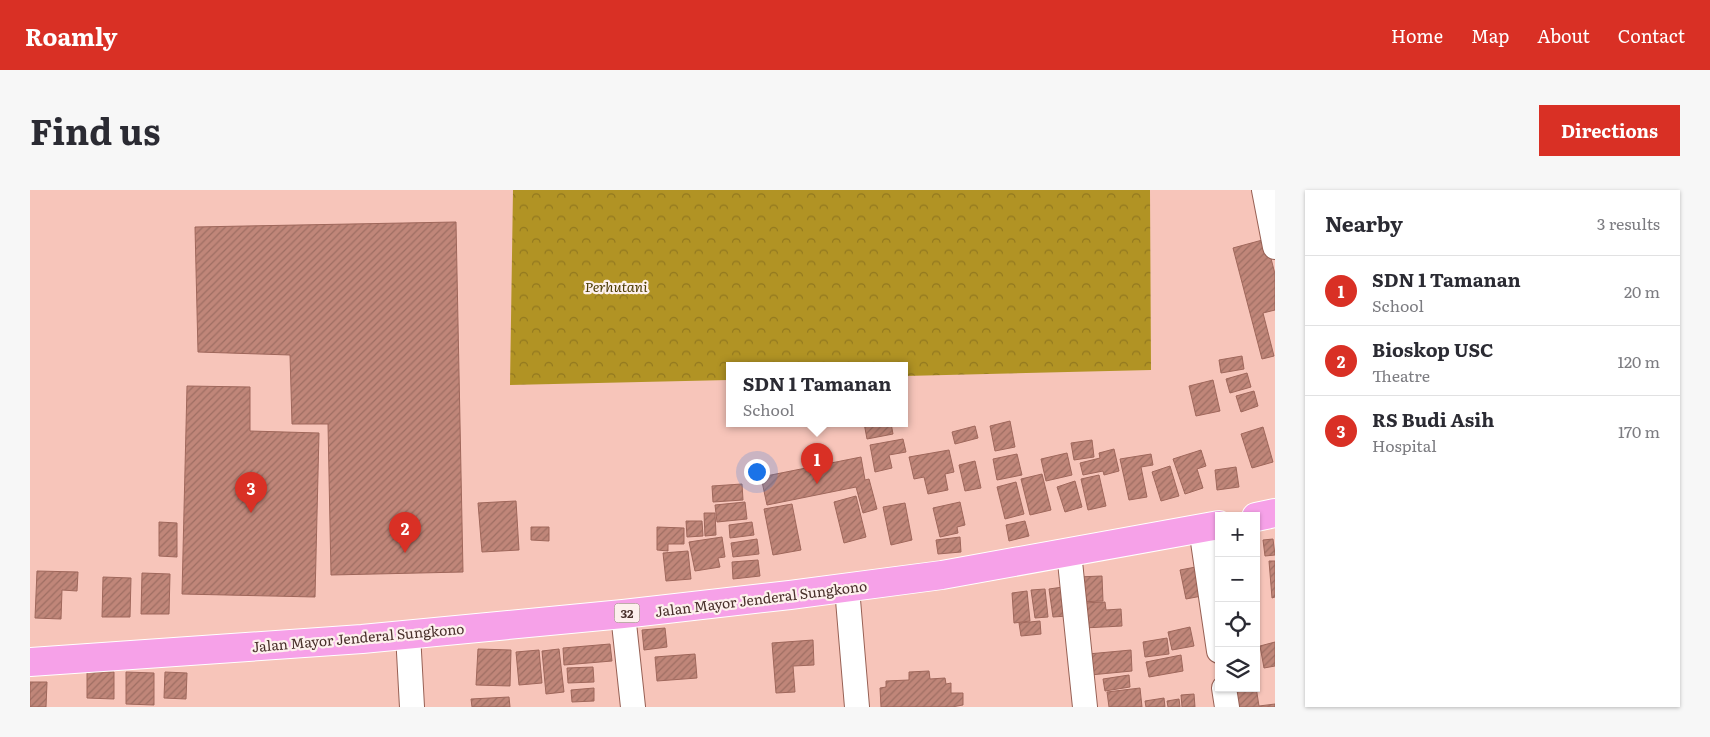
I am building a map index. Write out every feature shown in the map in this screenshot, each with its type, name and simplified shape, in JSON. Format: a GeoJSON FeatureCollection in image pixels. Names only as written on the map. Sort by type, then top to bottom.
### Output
{"type":"FeatureCollection","features":[{"type":"Feature","properties":{"kind":"highway"},"geometry":{"type":"LineString","coordinates":[[1260,516],[1275,513]]}},
{"type":"Feature","properties":{"kind":"highway","name":"Jalan Mayor Jenderal Sungkono"},"geometry":{"type":"LineString","coordinates":[[30,662],[352,639],[623,614],[942,575],[1210,526]]}},
{"type":"Feature","properties":{"kind":"street"},"geometry":{"type":"LineString","coordinates":[[1264,190],[1275,247]]}},
{"type":"Feature","properties":{"kind":"street"},"geometry":{"type":"LineString","coordinates":[[1210,526],[1219,647]]}},
{"type":"Feature","properties":{"kind":"street"},"geometry":{"type":"LineString","coordinates":[[1070,552],[1085,707]]}},
{"type":"Feature","properties":{"kind":"street"},"geometry":{"type":"LineString","coordinates":[[847,588],[857,707]]}},
{"type":"Feature","properties":{"kind":"street"},"geometry":{"type":"LineString","coordinates":[[623,614],[633,707]]}},
{"type":"Feature","properties":{"kind":"street"},"geometry":{"type":"LineString","coordinates":[[408,634],[412,707]]}},
{"type":"Feature","properties":{"kind":"street"},"geometry":{"type":"LineString","coordinates":[[1225,692],[1227,707]]}},
{"type":"Feature","properties":{"kind":"green space","name":"Perhutani"},"geometry":{"type":"Polygon","coordinates":[[[513,190],[1150,190],[1151,370],[908,376],[908,362],[726,362],[726,380],[510,385],[513,190]]]}},
{"type":"Feature","properties":{"kind":"building"},"geometry":{"type":"Polygon","coordinates":[[[456,222],[463,572],[331,575],[328,424],[292,424],[290,355],[198,352],[195,227],[456,222]]]}},
{"type":"Feature","properties":{"kind":"building"},"geometry":{"type":"Polygon","coordinates":[[[1266,239],[1275,274],[1275,310],[1263,313],[1274,356],[1262,359],[1233,248],[1266,239]]]}},
{"type":"Feature","properties":{"kind":"building"},"geometry":{"type":"Polygon","coordinates":[[[1242,356],[1244,369],[1221,373],[1219,360],[1242,356]]]}},
{"type":"Feature","properties":{"kind":"building"},"geometry":{"type":"Polygon","coordinates":[[[1247,373],[1251,387],[1230,393],[1226,379],[1247,373]]]}},
{"type":"Feature","properties":{"kind":"building"},"geometry":{"type":"Polygon","coordinates":[[[1213,380],[1220,411],[1196,416],[1189,386],[1213,380]]]}},
{"type":"Feature","properties":{"kind":"building"},"geometry":{"type":"Polygon","coordinates":[[[187,386],[250,387],[250,431],[319,433],[315,597],[182,594],[187,386]]]}},
{"type":"Feature","properties":{"kind":"building"},"geometry":{"type":"Polygon","coordinates":[[[1254,391],[1258,406],[1241,412],[1236,396],[1254,391]]]}},
{"type":"Feature","properties":{"kind":"building"},"geometry":{"type":"Polygon","coordinates":[[[1010,421],[1015,447],[995,451],[990,426],[1010,421]]]}},
{"type":"Feature","properties":{"kind":"building"},"geometry":{"type":"Polygon","coordinates":[[[975,426],[978,438],[955,444],[952,432],[975,426]]]}},
{"type":"Feature","properties":{"kind":"building"},"geometry":{"type":"Polygon","coordinates":[[[865,427],[892,427],[893,434],[867,439],[865,427]]]}},
{"type":"Feature","properties":{"kind":"building"},"geometry":{"type":"Polygon","coordinates":[[[1263,427],[1273,462],[1252,468],[1241,434],[1263,427]]]}},
{"type":"Feature","properties":{"kind":"building"},"geometry":{"type":"Polygon","coordinates":[[[903,439],[906,452],[889,455],[892,468],[875,472],[870,445],[903,439]]]}},
{"type":"Feature","properties":{"kind":"building"},"geometry":{"type":"Polygon","coordinates":[[[1092,440],[1094,457],[1074,460],[1071,443],[1092,440]]]}},
{"type":"Feature","properties":{"kind":"building"},"geometry":{"type":"Polygon","coordinates":[[[1114,449],[1119,471],[1104,475],[1103,471],[1083,475],[1080,463],[1100,458],[1099,453],[1114,449]]]}},
{"type":"Feature","properties":{"kind":"building"},"geometry":{"type":"Polygon","coordinates":[[[949,450],[954,472],[945,474],[948,490],[928,494],[924,477],[914,479],[909,457],[949,450]]]}},
{"type":"Feature","properties":{"kind":"building"},"geometry":{"type":"Polygon","coordinates":[[[1201,450],[1206,466],[1197,469],[1203,488],[1185,494],[1173,459],[1201,450]]]}},
{"type":"Feature","properties":{"kind":"building"},"geometry":{"type":"Polygon","coordinates":[[[1067,453],[1072,475],[1046,481],[1041,459],[1067,453]]]}},
{"type":"Feature","properties":{"kind":"building"},"geometry":{"type":"Polygon","coordinates":[[[1017,454],[1022,475],[997,480],[993,459],[1017,454]]]}},
{"type":"Feature","properties":{"kind":"building"},"geometry":{"type":"Polygon","coordinates":[[[1151,454],[1153,465],[1141,467],[1147,497],[1129,500],[1120,459],[1151,454]]]}},
{"type":"Feature","properties":{"kind":"building"},"geometry":{"type":"Polygon","coordinates":[[[861,457],[865,480],[869,479],[877,509],[863,513],[856,487],[767,505],[761,477],[861,457]]]}},
{"type":"Feature","properties":{"kind":"building"},"geometry":{"type":"Polygon","coordinates":[[[975,461],[981,488],[965,491],[959,465],[975,461]]]}},
{"type":"Feature","properties":{"kind":"building"},"geometry":{"type":"Polygon","coordinates":[[[1170,466],[1179,496],[1161,501],[1152,472],[1170,466]]]}},
{"type":"Feature","properties":{"kind":"building"},"geometry":{"type":"Polygon","coordinates":[[[1236,467],[1239,487],[1217,490],[1215,470],[1236,467]]]}},
{"type":"Feature","properties":{"kind":"building"},"geometry":{"type":"Polygon","coordinates":[[[1042,474],[1051,510],[1030,515],[1021,479],[1042,474]]]}},
{"type":"Feature","properties":{"kind":"building"},"geometry":{"type":"Polygon","coordinates":[[[1099,475],[1106,506],[1088,510],[1081,479],[1099,475]]]}},
{"type":"Feature","properties":{"kind":"building"},"geometry":{"type":"Polygon","coordinates":[[[1075,481],[1082,507],[1065,512],[1057,487],[1075,481]]]}},
{"type":"Feature","properties":{"kind":"building"},"geometry":{"type":"Polygon","coordinates":[[[1016,482],[1024,514],[1005,519],[997,487],[1016,482]]]}},
{"type":"Feature","properties":{"kind":"building"},"geometry":{"type":"Polygon","coordinates":[[[742,484],[743,500],[713,502],[712,486],[742,484]]]}},
{"type":"Feature","properties":{"kind":"building"},"geometry":{"type":"Polygon","coordinates":[[[856,496],[866,537],[844,543],[834,502],[856,496]]]}},
{"type":"Feature","properties":{"kind":"building"},"geometry":{"type":"Polygon","coordinates":[[[516,501],[519,550],[482,552],[478,503],[516,501]]]}},
{"type":"Feature","properties":{"kind":"building"},"geometry":{"type":"Polygon","coordinates":[[[745,502],[747,519],[717,522],[715,505],[745,502]]]}},
{"type":"Feature","properties":{"kind":"building"},"geometry":{"type":"Polygon","coordinates":[[[960,502],[965,525],[957,527],[958,533],[940,537],[933,508],[960,502]]]}},
{"type":"Feature","properties":{"kind":"building"},"geometry":{"type":"Polygon","coordinates":[[[905,503],[912,540],[891,545],[883,507],[905,503]]]}},
{"type":"Feature","properties":{"kind":"building"},"geometry":{"type":"Polygon","coordinates":[[[792,504],[801,550],[773,555],[764,509],[792,504]]]}},
{"type":"Feature","properties":{"kind":"building"},"geometry":{"type":"Polygon","coordinates":[[[704,513],[715,513],[716,535],[705,536],[704,513]]]}},
{"type":"Feature","properties":{"kind":"building"},"geometry":{"type":"Polygon","coordinates":[[[686,521],[702,521],[703,536],[687,537],[686,521]]]}},
{"type":"Feature","properties":{"kind":"building"},"geometry":{"type":"Polygon","coordinates":[[[1025,521],[1029,536],[1009,541],[1006,525],[1025,521]]]}},
{"type":"Feature","properties":{"kind":"building"},"geometry":{"type":"Polygon","coordinates":[[[159,522],[177,523],[177,557],[159,556],[159,522]]]}},
{"type":"Feature","properties":{"kind":"building"},"geometry":{"type":"Polygon","coordinates":[[[752,522],[754,535],[730,538],[729,525],[752,522]]]}},
{"type":"Feature","properties":{"kind":"building"},"geometry":{"type":"Polygon","coordinates":[[[531,527],[549,527],[549,541],[531,540],[531,527]]]}},
{"type":"Feature","properties":{"kind":"building"},"geometry":{"type":"Polygon","coordinates":[[[657,527],[684,528],[684,544],[668,544],[668,551],[657,550],[657,527]]]}},
{"type":"Feature","properties":{"kind":"building"},"geometry":{"type":"Polygon","coordinates":[[[722,537],[725,557],[718,558],[720,567],[695,571],[689,542],[722,537]]]}},
{"type":"Feature","properties":{"kind":"building"},"geometry":{"type":"Polygon","coordinates":[[[960,537],[961,552],[938,554],[936,540],[960,537]]]}},
{"type":"Feature","properties":{"kind":"building"},"geometry":{"type":"Polygon","coordinates":[[[757,539],[759,554],[733,557],[731,543],[757,539]]]}},
{"type":"Feature","properties":{"kind":"building"},"geometry":{"type":"Polygon","coordinates":[[[1273,539],[1275,555],[1265,556],[1263,540],[1273,539]]]}},
{"type":"Feature","properties":{"kind":"building"},"geometry":{"type":"Polygon","coordinates":[[[688,551],[691,579],[666,581],[663,553],[688,551]]]}},
{"type":"Feature","properties":{"kind":"building"},"geometry":{"type":"Polygon","coordinates":[[[758,560],[760,576],[733,579],[732,562],[758,560]]]}},
{"type":"Feature","properties":{"kind":"building"},"geometry":{"type":"Polygon","coordinates":[[[1269,561],[1275,561],[1275,597],[1272,598],[1269,561]]]}},
{"type":"Feature","properties":{"kind":"building"},"geometry":{"type":"Polygon","coordinates":[[[1201,566],[1207,595],[1186,599],[1180,570],[1201,566]]]}},
{"type":"Feature","properties":{"kind":"building"},"geometry":{"type":"Polygon","coordinates":[[[37,571],[78,572],[77,591],[62,590],[61,619],[35,618],[37,571]]]}},
{"type":"Feature","properties":{"kind":"building"},"geometry":{"type":"Polygon","coordinates":[[[142,573],[170,574],[169,614],[141,614],[142,573]]]}},
{"type":"Feature","properties":{"kind":"building"},"geometry":{"type":"Polygon","coordinates":[[[1102,576],[1103,601],[1078,602],[1077,577],[1102,576]]]}},
{"type":"Feature","properties":{"kind":"building"},"geometry":{"type":"Polygon","coordinates":[[[103,577],[131,578],[130,617],[102,617],[103,577]]]}},
{"type":"Feature","properties":{"kind":"building"},"geometry":{"type":"Polygon","coordinates":[[[1063,587],[1067,616],[1053,617],[1049,589],[1063,587]]]}},
{"type":"Feature","properties":{"kind":"building"},"geometry":{"type":"Polygon","coordinates":[[[1045,589],[1048,617],[1035,618],[1031,590],[1045,589]]]}},
{"type":"Feature","properties":{"kind":"building"},"geometry":{"type":"Polygon","coordinates":[[[1027,591],[1030,621],[1014,623],[1012,593],[1027,591]]]}},
{"type":"Feature","properties":{"kind":"building"},"geometry":{"type":"Polygon","coordinates":[[[1105,602],[1106,610],[1121,609],[1122,626],[1084,628],[1082,603],[1105,602]]]}},
{"type":"Feature","properties":{"kind":"building"},"geometry":{"type":"Polygon","coordinates":[[[1040,621],[1041,634],[1021,636],[1019,623],[1040,621]]]}},
{"type":"Feature","properties":{"kind":"building"},"geometry":{"type":"Polygon","coordinates":[[[1190,627],[1194,646],[1172,650],[1168,632],[1190,627]]]}},
{"type":"Feature","properties":{"kind":"building"},"geometry":{"type":"Polygon","coordinates":[[[665,628],[667,647],[644,650],[642,630],[665,628]]]}},
{"type":"Feature","properties":{"kind":"building"},"geometry":{"type":"Polygon","coordinates":[[[1167,638],[1169,654],[1145,657],[1143,642],[1167,638]]]}},
{"type":"Feature","properties":{"kind":"building"},"geometry":{"type":"Polygon","coordinates":[[[813,640],[814,665],[793,666],[795,692],[776,693],[772,643],[813,640]]]}},
{"type":"Feature","properties":{"kind":"building"},"geometry":{"type":"Polygon","coordinates":[[[1275,642],[1275,666],[1264,668],[1260,646],[1275,642]]]}},
{"type":"Feature","properties":{"kind":"building"},"geometry":{"type":"Polygon","coordinates":[[[610,644],[612,661],[564,665],[563,648],[610,644]]]}},
{"type":"Feature","properties":{"kind":"building"},"geometry":{"type":"Polygon","coordinates":[[[478,649],[511,650],[510,686],[476,685],[478,649]]]}},
{"type":"Feature","properties":{"kind":"building"},"geometry":{"type":"Polygon","coordinates":[[[559,649],[564,692],[546,694],[542,651],[559,649]]]}},
{"type":"Feature","properties":{"kind":"building"},"geometry":{"type":"Polygon","coordinates":[[[539,650],[542,683],[519,685],[516,652],[539,650]]]}},
{"type":"Feature","properties":{"kind":"building"},"geometry":{"type":"Polygon","coordinates":[[[1131,650],[1132,671],[1090,675],[1088,654],[1131,650]]]}},
{"type":"Feature","properties":{"kind":"building"},"geometry":{"type":"Polygon","coordinates":[[[695,654],[697,678],[657,681],[655,657],[695,654]]]}},
{"type":"Feature","properties":{"kind":"building"},"geometry":{"type":"Polygon","coordinates":[[[1181,655],[1183,671],[1149,677],[1146,662],[1181,655]]]}},
{"type":"Feature","properties":{"kind":"building"},"geometry":{"type":"Polygon","coordinates":[[[593,667],[594,682],[568,683],[567,668],[593,667]]]}},
{"type":"Feature","properties":{"kind":"building"},"geometry":{"type":"Polygon","coordinates":[[[929,671],[930,679],[945,678],[946,684],[951,683],[951,693],[963,693],[963,705],[952,707],[881,707],[880,688],[886,687],[886,681],[909,680],[909,672],[929,671]]]}},
{"type":"Feature","properties":{"kind":"building"},"geometry":{"type":"Polygon","coordinates":[[[87,672],[114,672],[114,699],[87,698],[87,672]]]}},
{"type":"Feature","properties":{"kind":"building"},"geometry":{"type":"Polygon","coordinates":[[[126,672],[154,673],[154,705],[126,704],[126,672]]]}},
{"type":"Feature","properties":{"kind":"building"},"geometry":{"type":"Polygon","coordinates":[[[165,672],[187,673],[186,699],[164,698],[165,672]]]}},
{"type":"Feature","properties":{"kind":"building"},"geometry":{"type":"Polygon","coordinates":[[[1129,675],[1130,687],[1105,691],[1103,679],[1129,675]]]}},
{"type":"Feature","properties":{"kind":"building"},"geometry":{"type":"Polygon","coordinates":[[[30,682],[47,682],[46,707],[30,707],[30,682]]]}},
{"type":"Feature","properties":{"kind":"building"},"geometry":{"type":"Polygon","coordinates":[[[594,688],[594,701],[572,702],[571,690],[594,688]]]}},
{"type":"Feature","properties":{"kind":"building"},"geometry":{"type":"Polygon","coordinates":[[[1140,688],[1142,707],[1109,707],[1107,692],[1140,688]]]}},
{"type":"Feature","properties":{"kind":"building"},"geometry":{"type":"Polygon","coordinates":[[[1233,692],[1257,692],[1259,706],[1275,704],[1275,707],[1235,707],[1233,692]]]}},
{"type":"Feature","properties":{"kind":"building"},"geometry":{"type":"Polygon","coordinates":[[[1194,694],[1195,707],[1182,707],[1181,695],[1194,694]]]}},
{"type":"Feature","properties":{"kind":"building"},"geometry":{"type":"Polygon","coordinates":[[[509,697],[510,707],[472,707],[471,699],[509,697]]]}},
{"type":"Feature","properties":{"kind":"building"},"geometry":{"type":"Polygon","coordinates":[[[1164,698],[1165,707],[1146,707],[1145,701],[1164,698]]]}},
{"type":"Feature","properties":{"kind":"building"},"geometry":{"type":"Polygon","coordinates":[[[1179,699],[1180,707],[1168,707],[1167,701],[1179,699]]]}},
{"type":"Feature","properties":{"kind":"place","name":"SDN 1 Tamanan"},"geometry":{"type":"Point","coordinates":[817,484]}},
{"type":"Feature","properties":{"kind":"place","name":"RS Budi Asih"},"geometry":{"type":"Point","coordinates":[251,513]}},
{"type":"Feature","properties":{"kind":"place","name":"Bioskop USC"},"geometry":{"type":"Point","coordinates":[405,553]}}]}
